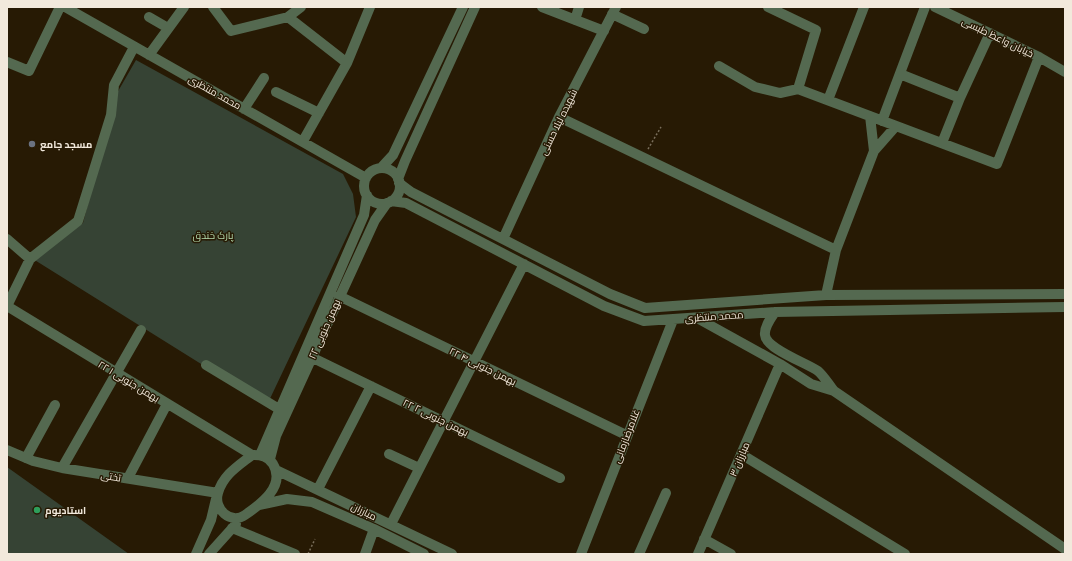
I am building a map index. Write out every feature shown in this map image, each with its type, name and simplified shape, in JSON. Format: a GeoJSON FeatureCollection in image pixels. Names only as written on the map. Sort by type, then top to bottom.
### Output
{"type":"FeatureCollection","features":[{"type":"Feature","properties":{"kind":"street"},"geometry":{"type":"LineString","coordinates":[[7,62],[29,71],[60,7]]}},
{"type":"Feature","properties":{"kind":"street","name":"محمد منتظری"},"geometry":{"type":"LineString","coordinates":[[65,7],[82,11],[149,55],[366,178]]}},
{"type":"Feature","properties":{"kind":"street"},"geometry":{"type":"LineString","coordinates":[[213,7],[231,31],[288,17],[301,7]]}},
{"type":"Feature","properties":{"kind":"street"},"geometry":{"type":"LineString","coordinates":[[303,141],[346,63],[370,7]]}},
{"type":"Feature","properties":{"kind":"street"},"geometry":{"type":"LineString","coordinates":[[463,7],[393,155],[381,168],[372,171],[366,178],[364,187],[367,196],[374,202],[389,202],[398,194],[399,181],[404,161],[475,7]]}},
{"type":"Feature","properties":{"kind":"street"},"geometry":{"type":"LineString","coordinates":[[542,7],[604,31]]}},
{"type":"Feature","properties":{"kind":"street"},"geometry":{"type":"LineString","coordinates":[[575,20],[579,7]]}},
{"type":"Feature","properties":{"kind":"street"},"geometry":{"type":"LineString","coordinates":[[768,7],[816,30],[798,89]]}},
{"type":"Feature","properties":{"kind":"street"},"geometry":{"type":"LineString","coordinates":[[828,100],[864,7]]}},
{"type":"Feature","properties":{"kind":"street"},"geometry":{"type":"LineString","coordinates":[[882,121],[925,7]]}},
{"type":"Feature","properties":{"kind":"street","name":"خیابان واعظ طبسی"},"geometry":{"type":"LineString","coordinates":[[935,7],[1039,57],[1065,72]]}},
{"type":"Feature","properties":{"kind":"street"},"geometry":{"type":"LineString","coordinates":[[149,55],[181,8]]}},
{"type":"Feature","properties":{"kind":"street"},"geometry":{"type":"LineString","coordinates":[[614,10],[644,29]]}},
{"type":"Feature","properties":{"kind":"street","name":"شهیده لیلا حسنی"},"geometry":{"type":"LineString","coordinates":[[503,239],[559,117],[614,10]]}},
{"type":"Feature","properties":{"kind":"street"},"geometry":{"type":"LineString","coordinates":[[149,16],[168,28]]}},
{"type":"Feature","properties":{"kind":"street"},"geometry":{"type":"LineString","coordinates":[[288,17],[346,63]]}},
{"type":"Feature","properties":{"kind":"street"},"geometry":{"type":"LineString","coordinates":[[942,143],[960,98],[990,33]]}},
{"type":"Feature","properties":{"kind":"street"},"geometry":{"type":"LineString","coordinates":[[7,306],[30,260],[78,221],[111,115],[114,85],[134,46]]}},
{"type":"Feature","properties":{"kind":"street"},"geometry":{"type":"LineString","coordinates":[[443,48],[454,53]]}},
{"type":"Feature","properties":{"kind":"street"},"geometry":{"type":"LineString","coordinates":[[719,66],[756,87],[780,93],[798,89],[996,164],[1039,57]]}},
{"type":"Feature","properties":{"kind":"street"},"geometry":{"type":"LineString","coordinates":[[900,74],[960,98]]}},
{"type":"Feature","properties":{"kind":"street"},"geometry":{"type":"LineString","coordinates":[[244,108],[264,78]]}},
{"type":"Feature","properties":{"kind":"street"},"geometry":{"type":"LineString","coordinates":[[276,92],[319,113]]}},
{"type":"Feature","properties":{"kind":"street"},"geometry":{"type":"LineString","coordinates":[[870,116],[874,151]]}},
{"type":"Feature","properties":{"kind":"street"},"geometry":{"type":"LineString","coordinates":[[559,117],[836,250]]}},
{"type":"Feature","properties":{"kind":"street"},"geometry":{"type":"LineString","coordinates":[[826,295],[836,250],[874,151],[896,126]]}},
{"type":"Feature","properties":{"kind":"street"},"geometry":{"type":"LineString","coordinates":[[381,168],[390,170],[399,181]]}},
{"type":"Feature","properties":{"kind":"street","name":"محمد منتظری"},"geometry":{"type":"LineString","coordinates":[[399,181],[411,192],[610,294],[645,308],[826,295],[1065,294]]}},
{"type":"Feature","properties":{"kind":"street","name":"۲۲ بهمن جنوبی"},"geometry":{"type":"LineString","coordinates":[[261,456],[279,409],[364,215],[367,196]]}},
{"type":"Feature","properties":{"kind":"street","name":"محمد منتظری"},"geometry":{"type":"LineString","coordinates":[[389,202],[406,203],[524,264],[631,317],[644,321],[775,312],[1065,307]]}},
{"type":"Feature","properties":{"kind":"street","name":"۲۲ بهمن جنوبی"},"geometry":{"type":"LineString","coordinates":[[261,456],[276,436],[375,220],[389,202]]}},
{"type":"Feature","properties":{"kind":"street"},"geometry":{"type":"LineString","coordinates":[[7,239],[30,260]]}},
{"type":"Feature","properties":{"kind":"street"},"geometry":{"type":"LineString","coordinates":[[391,524],[524,264]]}},
{"type":"Feature","properties":{"kind":"street"},"geometry":{"type":"LineString","coordinates":[[910,294],[913,310]]}},
{"type":"Feature","properties":{"kind":"street","name":"۲۲ بهمن جنوبی ۴"},"geometry":{"type":"LineString","coordinates":[[339,296],[626,435]]}},
{"type":"Feature","properties":{"kind":"street","name":"۲۲ بهمن جنوبی ۱"},"geometry":{"type":"LineString","coordinates":[[7,306],[167,404],[261,456]]}},
{"type":"Feature","properties":{"kind":"street"},"geometry":{"type":"LineString","coordinates":[[775,312],[766,327],[764,334],[773,347],[819,372],[834,391],[1065,549]]}},
{"type":"Feature","properties":{"kind":"street"},"geometry":{"type":"LineString","coordinates":[[696,318],[780,364],[811,384],[834,391]]}},
{"type":"Feature","properties":{"kind":"street","name":"غلامرضازمانی"},"geometry":{"type":"LineString","coordinates":[[581,554],[626,435],[673,320]]}},
{"type":"Feature","properties":{"kind":"street"},"geometry":{"type":"LineString","coordinates":[[62,468],[115,372],[141,330]]}},
{"type":"Feature","properties":{"kind":"street","name":"۲۲ بهمن جنوبی ۲"},"geometry":{"type":"LineString","coordinates":[[311,357],[560,478]]}},
{"type":"Feature","properties":{"kind":"street","name":"مبارزان ۳"},"geometry":{"type":"LineString","coordinates":[[698,554],[780,364]]}},
{"type":"Feature","properties":{"kind":"street"},"geometry":{"type":"LineString","coordinates":[[206,365],[279,409]]}},
{"type":"Feature","properties":{"kind":"street"},"geometry":{"type":"LineString","coordinates":[[318,489],[371,386]]}},
{"type":"Feature","properties":{"kind":"street"},"geometry":{"type":"LineString","coordinates":[[128,478],[167,404]]}},
{"type":"Feature","properties":{"kind":"street"},"geometry":{"type":"LineString","coordinates":[[26,458],[55,405]]}},
{"type":"Feature","properties":{"kind":"street","name":"تختی"},"geometry":{"type":"LineString","coordinates":[[7,450],[26,458],[62,468],[128,478],[217,496]]}},
{"type":"Feature","properties":{"kind":"street"},"geometry":{"type":"LineString","coordinates":[[389,454],[419,468]]}},
{"type":"Feature","properties":{"kind":"street"},"geometry":{"type":"LineString","coordinates":[[741,454],[905,554]]}},
{"type":"Feature","properties":{"kind":"street"},"geometry":{"type":"LineString","coordinates":[[196,554],[211,520],[217,496],[223,481],[232,470],[261,456],[276,470],[277,478],[273,490],[259,505],[243,517],[209,554]]}},
{"type":"Feature","properties":{"kind":"street","name":"مبارزان"},"geometry":{"type":"LineString","coordinates":[[276,470],[452,554]]}},
{"type":"Feature","properties":{"kind":"street"},"geometry":{"type":"LineString","coordinates":[[640,554],[666,493]]}},
{"type":"Feature","properties":{"kind":"street"},"geometry":{"type":"LineString","coordinates":[[217,496],[217,505],[225,515],[236,518],[243,517]]}},
{"type":"Feature","properties":{"kind":"street","name":"مبارزان"},"geometry":{"type":"LineString","coordinates":[[259,505],[287,499],[312,502],[374,529],[424,554]]}},
{"type":"Feature","properties":{"kind":"street"},"geometry":{"type":"LineString","coordinates":[[232,528],[295,554]]}},
{"type":"Feature","properties":{"kind":"street"},"geometry":{"type":"LineString","coordinates":[[364,554],[374,529]]}},
{"type":"Feature","properties":{"kind":"street"},"geometry":{"type":"LineString","coordinates":[[704,539],[730,554]]}},
{"type":"Feature","properties":{"kind":"path"},"geometry":{"type":"LineString","coordinates":[[643,157],[661,127]]}},
{"type":"Feature","properties":{"kind":"path"},"geometry":{"type":"LineString","coordinates":[[308,554],[316,539]]}},
{"type":"Feature","properties":{"kind":"green space","name":"پارک خندق"},"geometry":{"type":"Polygon","coordinates":[[[136,60],[343,174],[353,194],[356,217],[267,405],[33,259],[83,223],[117,93],[136,60]]]}},
{"type":"Feature","properties":{"kind":"green space","name":"استادیوم"},"geometry":{"type":"Polygon","coordinates":[[[7,467],[129,554],[7,554],[7,467]]]}},
{"type":"Feature","properties":{"kind":"place","name":"مسجد جامع"},"geometry":{"type":"Point","coordinates":[32,144]}},
{"type":"Feature","properties":{"kind":"place","name":"استادیوم"},"geometry":{"type":"Point","coordinates":[37,510]}}]}
